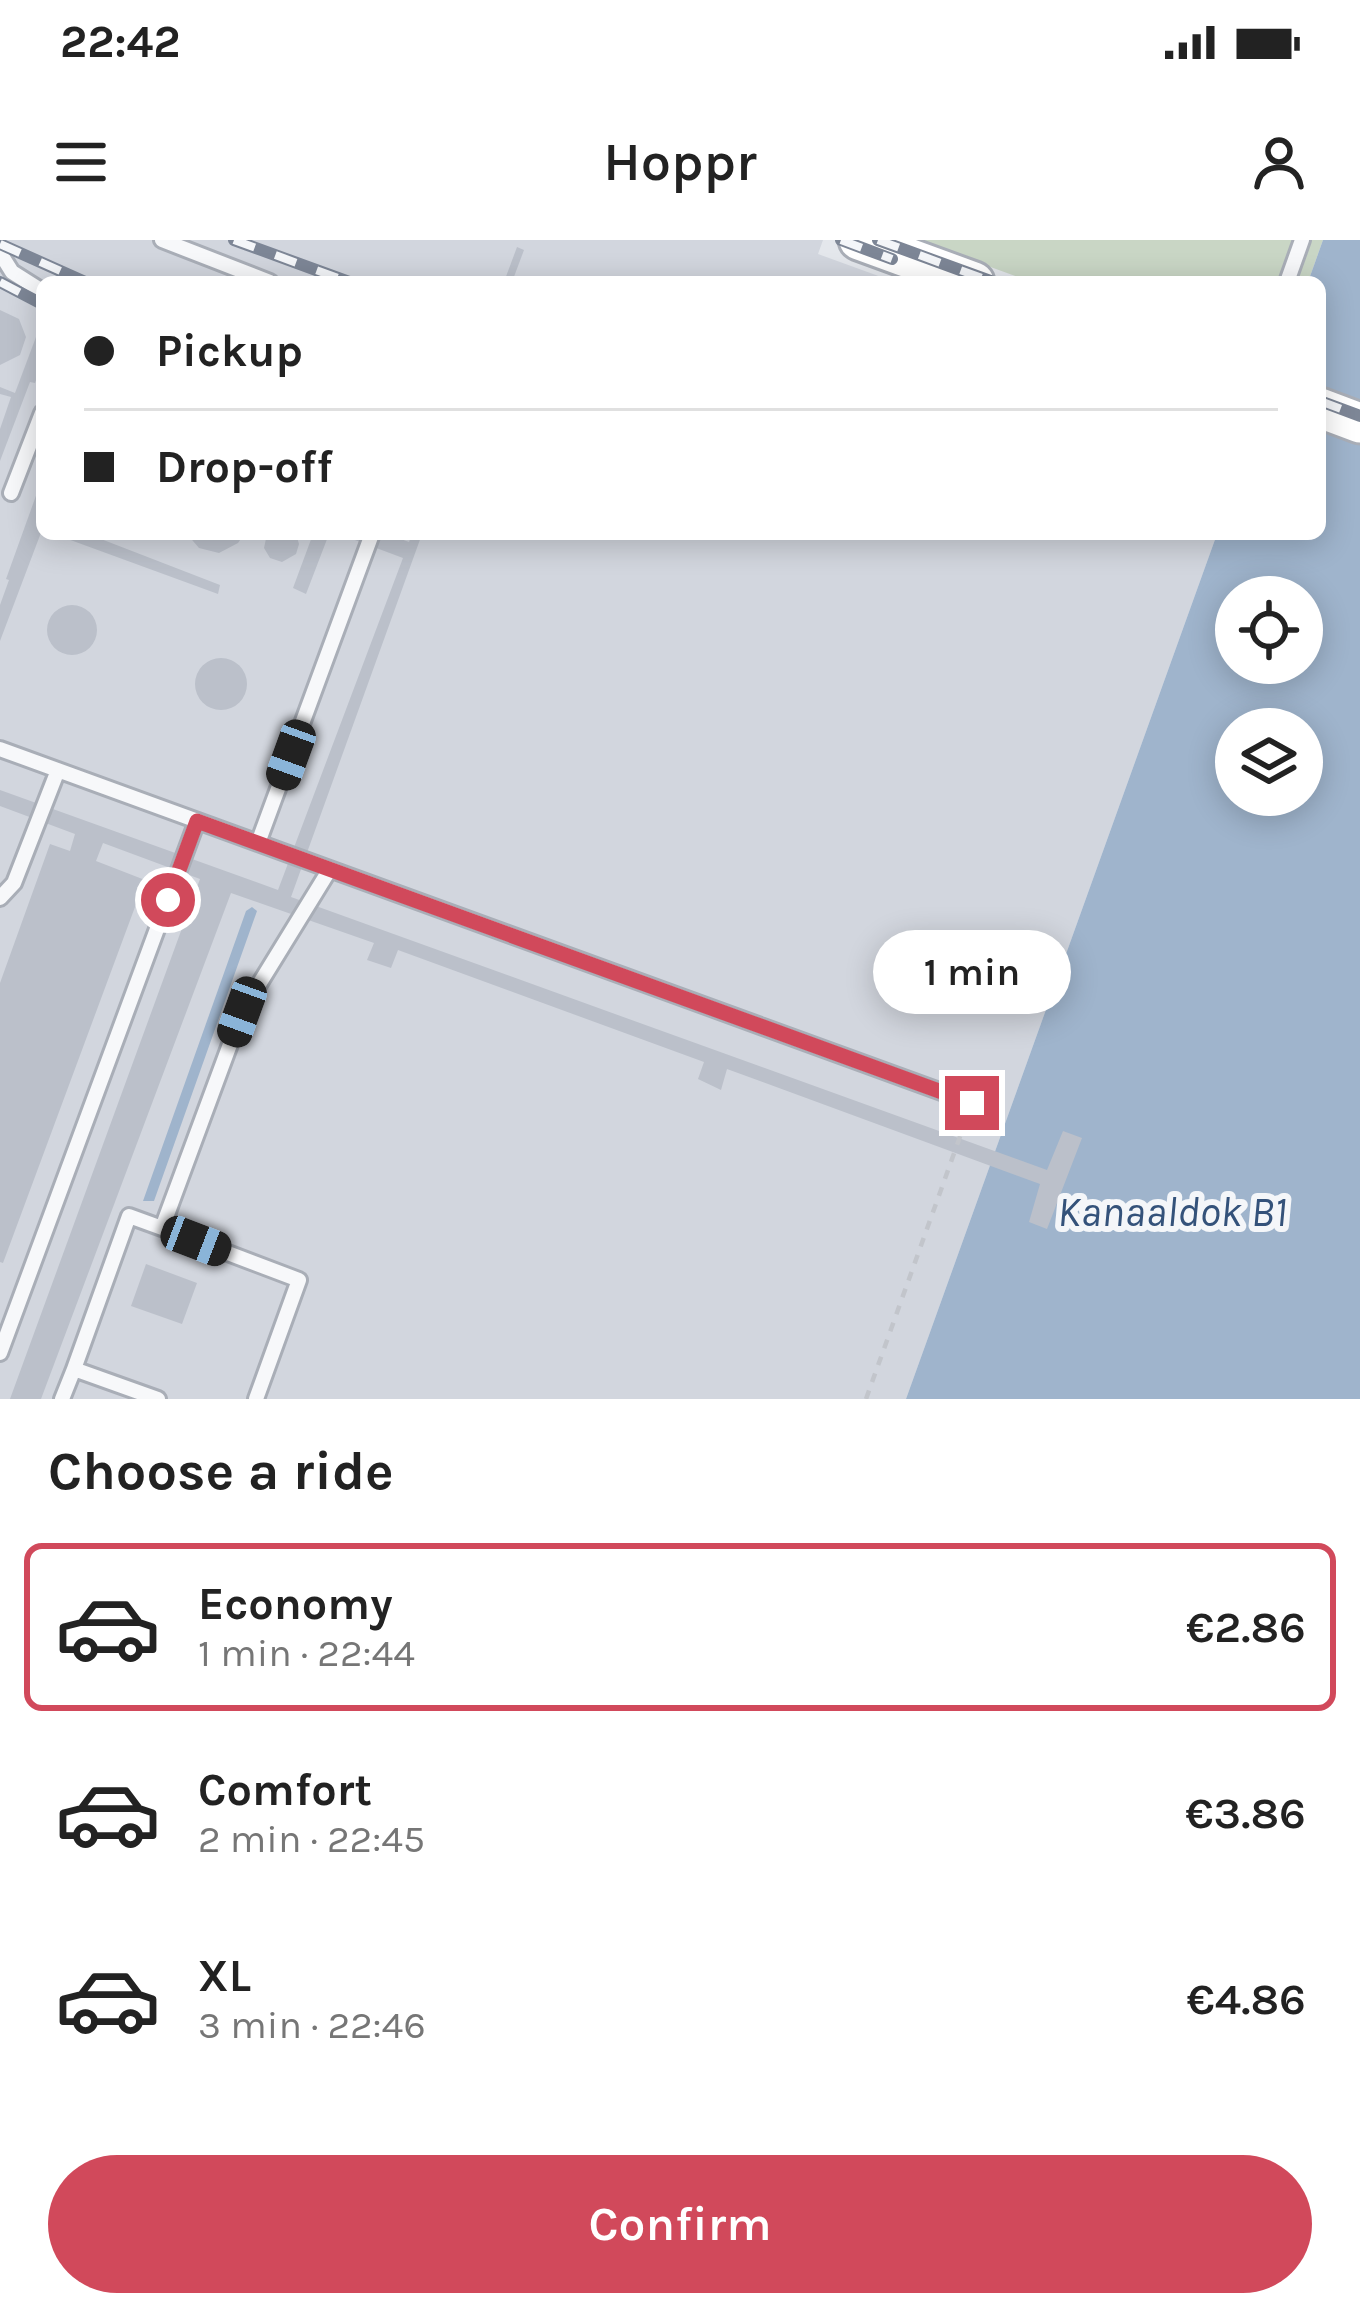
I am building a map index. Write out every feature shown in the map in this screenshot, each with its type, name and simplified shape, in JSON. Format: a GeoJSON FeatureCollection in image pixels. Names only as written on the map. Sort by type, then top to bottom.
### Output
{"type":"FeatureCollection","features":[{"type":"Feature","properties":{"kind":"street"},"geometry":{"type":"LineString","coordinates":[[863,241],[958,276]]}},
{"type":"Feature","properties":{"kind":"street"},"geometry":{"type":"LineString","coordinates":[[1326,410],[1360,423]]}},
{"type":"Feature","properties":{"kind":"lane"},"geometry":{"type":"LineString","coordinates":[[163,240],[252,276]]}},
{"type":"Feature","properties":{"kind":"lane"},"geometry":{"type":"LineString","coordinates":[[1289,276],[1302,240]]}},
{"type":"Feature","properties":{"kind":"lane"},"geometry":{"type":"LineString","coordinates":[[0,254],[12,272],[36,287]]}},
{"type":"Feature","properties":{"kind":"lane"},"geometry":{"type":"LineString","coordinates":[[11,493],[36,428]]}},
{"type":"Feature","properties":{"kind":"lane"},"geometry":{"type":"LineString","coordinates":[[258,843],[370,540]]}},
{"type":"Feature","properties":{"kind":"lane"},"geometry":{"type":"LineString","coordinates":[[0,749],[972,1103]]}},
{"type":"Feature","properties":{"kind":"lane"},"geometry":{"type":"LineString","coordinates":[[0,898],[14,883],[58,770]]}},
{"type":"Feature","properties":{"kind":"lane"},"geometry":{"type":"LineString","coordinates":[[0,1353],[197,821]]}},
{"type":"Feature","properties":{"kind":"lane"},"geometry":{"type":"LineString","coordinates":[[162,1228],[242,1012],[330,869]]}},
{"type":"Feature","properties":{"kind":"lane"},"geometry":{"type":"LineString","coordinates":[[62,1399],[129,1216],[298,1280],[256,1399]]}},
{"type":"Feature","properties":{"kind":"lane"},"geometry":{"type":"LineString","coordinates":[[74,1369],[158,1399]]}},
{"type":"Feature","properties":{"kind":"path"},"geometry":{"type":"LineString","coordinates":[[866,1399],[972,1103]]}},
{"type":"Feature","properties":{"kind":"shaded area"},"geometry":{"type":"Polygon","coordinates":[[[0,240],[823,240],[818,254],[878,276],[36,276],[36,540],[1215,540],[906,1399],[0,1399],[0,240]]]}},
{"type":"Feature","properties":{"kind":"green space"},"geometry":{"type":"Polygon","coordinates":[[[916,240],[1294,240],[1281,276],[1015,276],[916,240]]]}},
{"type":"Feature","properties":{"kind":"green space"},"geometry":{"type":"Polygon","coordinates":[[[1308,240],[1323,240],[1310,276],[1295,276],[1308,240]]]}},
{"type":"Feature","properties":{"kind":"water","name":"Kanaaldok B1"},"geometry":{"type":"Polygon","coordinates":[[[1323,240],[1360,240],[1360,1399],[906,1399],[1215,540],[1326,540],[1326,276],[1310,276],[1323,240]]]}},
{"type":"Feature","properties":{"kind":"water"},"geometry":{"type":"Polygon","coordinates":[[[252,907],[257,911],[154,1201],[143,1201],[246,911],[252,907]]]}},
{"type":"Feature","properties":{"kind":"building"},"geometry":{"type":"Polygon","coordinates":[[[517,247],[524,250],[514,276],[506,276],[517,247]]]}},
{"type":"Feature","properties":{"kind":"building"},"geometry":{"type":"Polygon","coordinates":[[[0,310],[19,319],[26,337],[20,355],[0,365],[0,310]]]}},
{"type":"Feature","properties":{"kind":"building"},"geometry":{"type":"Polygon","coordinates":[[[36,337],[36,380],[30,382],[0,461],[0,429],[11,397],[0,394],[0,387],[15,393],[36,337]]]}},
{"type":"Feature","properties":{"kind":"building"},"geometry":{"type":"Polygon","coordinates":[[[36,496],[38,540],[0,641],[6,579],[36,496]]]}},
{"type":"Feature","properties":{"kind":"building"},"geometry":{"type":"Polygon","coordinates":[[[70,540],[104,540],[220,585],[218,594],[70,540]]]}},
{"type":"Feature","properties":{"kind":"building"},"geometry":{"type":"Polygon","coordinates":[[[192,540],[240,540],[219,553],[199,548],[192,540]]]}},
{"type":"Feature","properties":{"kind":"building"},"geometry":{"type":"Polygon","coordinates":[[[266,540],[298,540],[299,544],[296,554],[282,562],[270,558],[266,540]]]}},
{"type":"Feature","properties":{"kind":"building"},"geometry":{"type":"Polygon","coordinates":[[[311,540],[327,540],[306,594],[293,588],[311,540]]]}},
{"type":"Feature","properties":{"kind":"building"},"geometry":{"type":"Polygon","coordinates":[[[355,540],[420,540],[291,897],[1047,1170],[1063,1131],[1082,1138],[1047,1229],[1029,1222],[1040,1184],[727,1069],[721,1090],[698,1079],[704,1062],[398,950],[391,968],[367,960],[374,943],[231,893],[41,1399],[10,1399],[200,879],[103,843],[96,861],[145,880],[0,1262],[0,983],[50,844],[70,851],[75,834],[0,806],[0,790],[278,890],[403,558],[355,540]]]}},
{"type":"Feature","properties":{"kind":"building"},"geometry":{"type":"Polygon","coordinates":[[[72,605],[89,613],[97,630],[89,647],[72,655],[55,647],[47,630],[55,613],[72,605]]]}},
{"type":"Feature","properties":{"kind":"building"},"geometry":{"type":"Polygon","coordinates":[[[221,658],[240,665],[247,684],[240,703],[221,710],[202,703],[195,684],[202,665],[221,658]]]}},
{"type":"Feature","properties":{"kind":"building"},"geometry":{"type":"Polygon","coordinates":[[[146,1264],[197,1283],[182,1324],[131,1306],[146,1264]]]}},
{"type":"Feature","properties":{"kind":"railway"},"geometry":{"type":"LineString","coordinates":[[234,240],[333,276]]}},
{"type":"Feature","properties":{"kind":"railway"},"geometry":{"type":"LineString","coordinates":[[841,240],[892,259]]}},
{"type":"Feature","properties":{"kind":"railway"},"geometry":{"type":"LineString","coordinates":[[878,240],[977,276]]}},
{"type":"Feature","properties":{"kind":"railway"},"geometry":{"type":"LineString","coordinates":[[0,244],[72,276]]}},
{"type":"Feature","properties":{"kind":"railway"},"geometry":{"type":"LineString","coordinates":[[0,282],[36,301]]}},
{"type":"Feature","properties":{"kind":"railway"},"geometry":{"type":"LineString","coordinates":[[1326,403],[1360,416]]}},
{"type":"Feature","properties":{"kind":"route"},"geometry":{"type":"LineString","coordinates":[[168,900],[197,821],[972,1103]]}}]}
